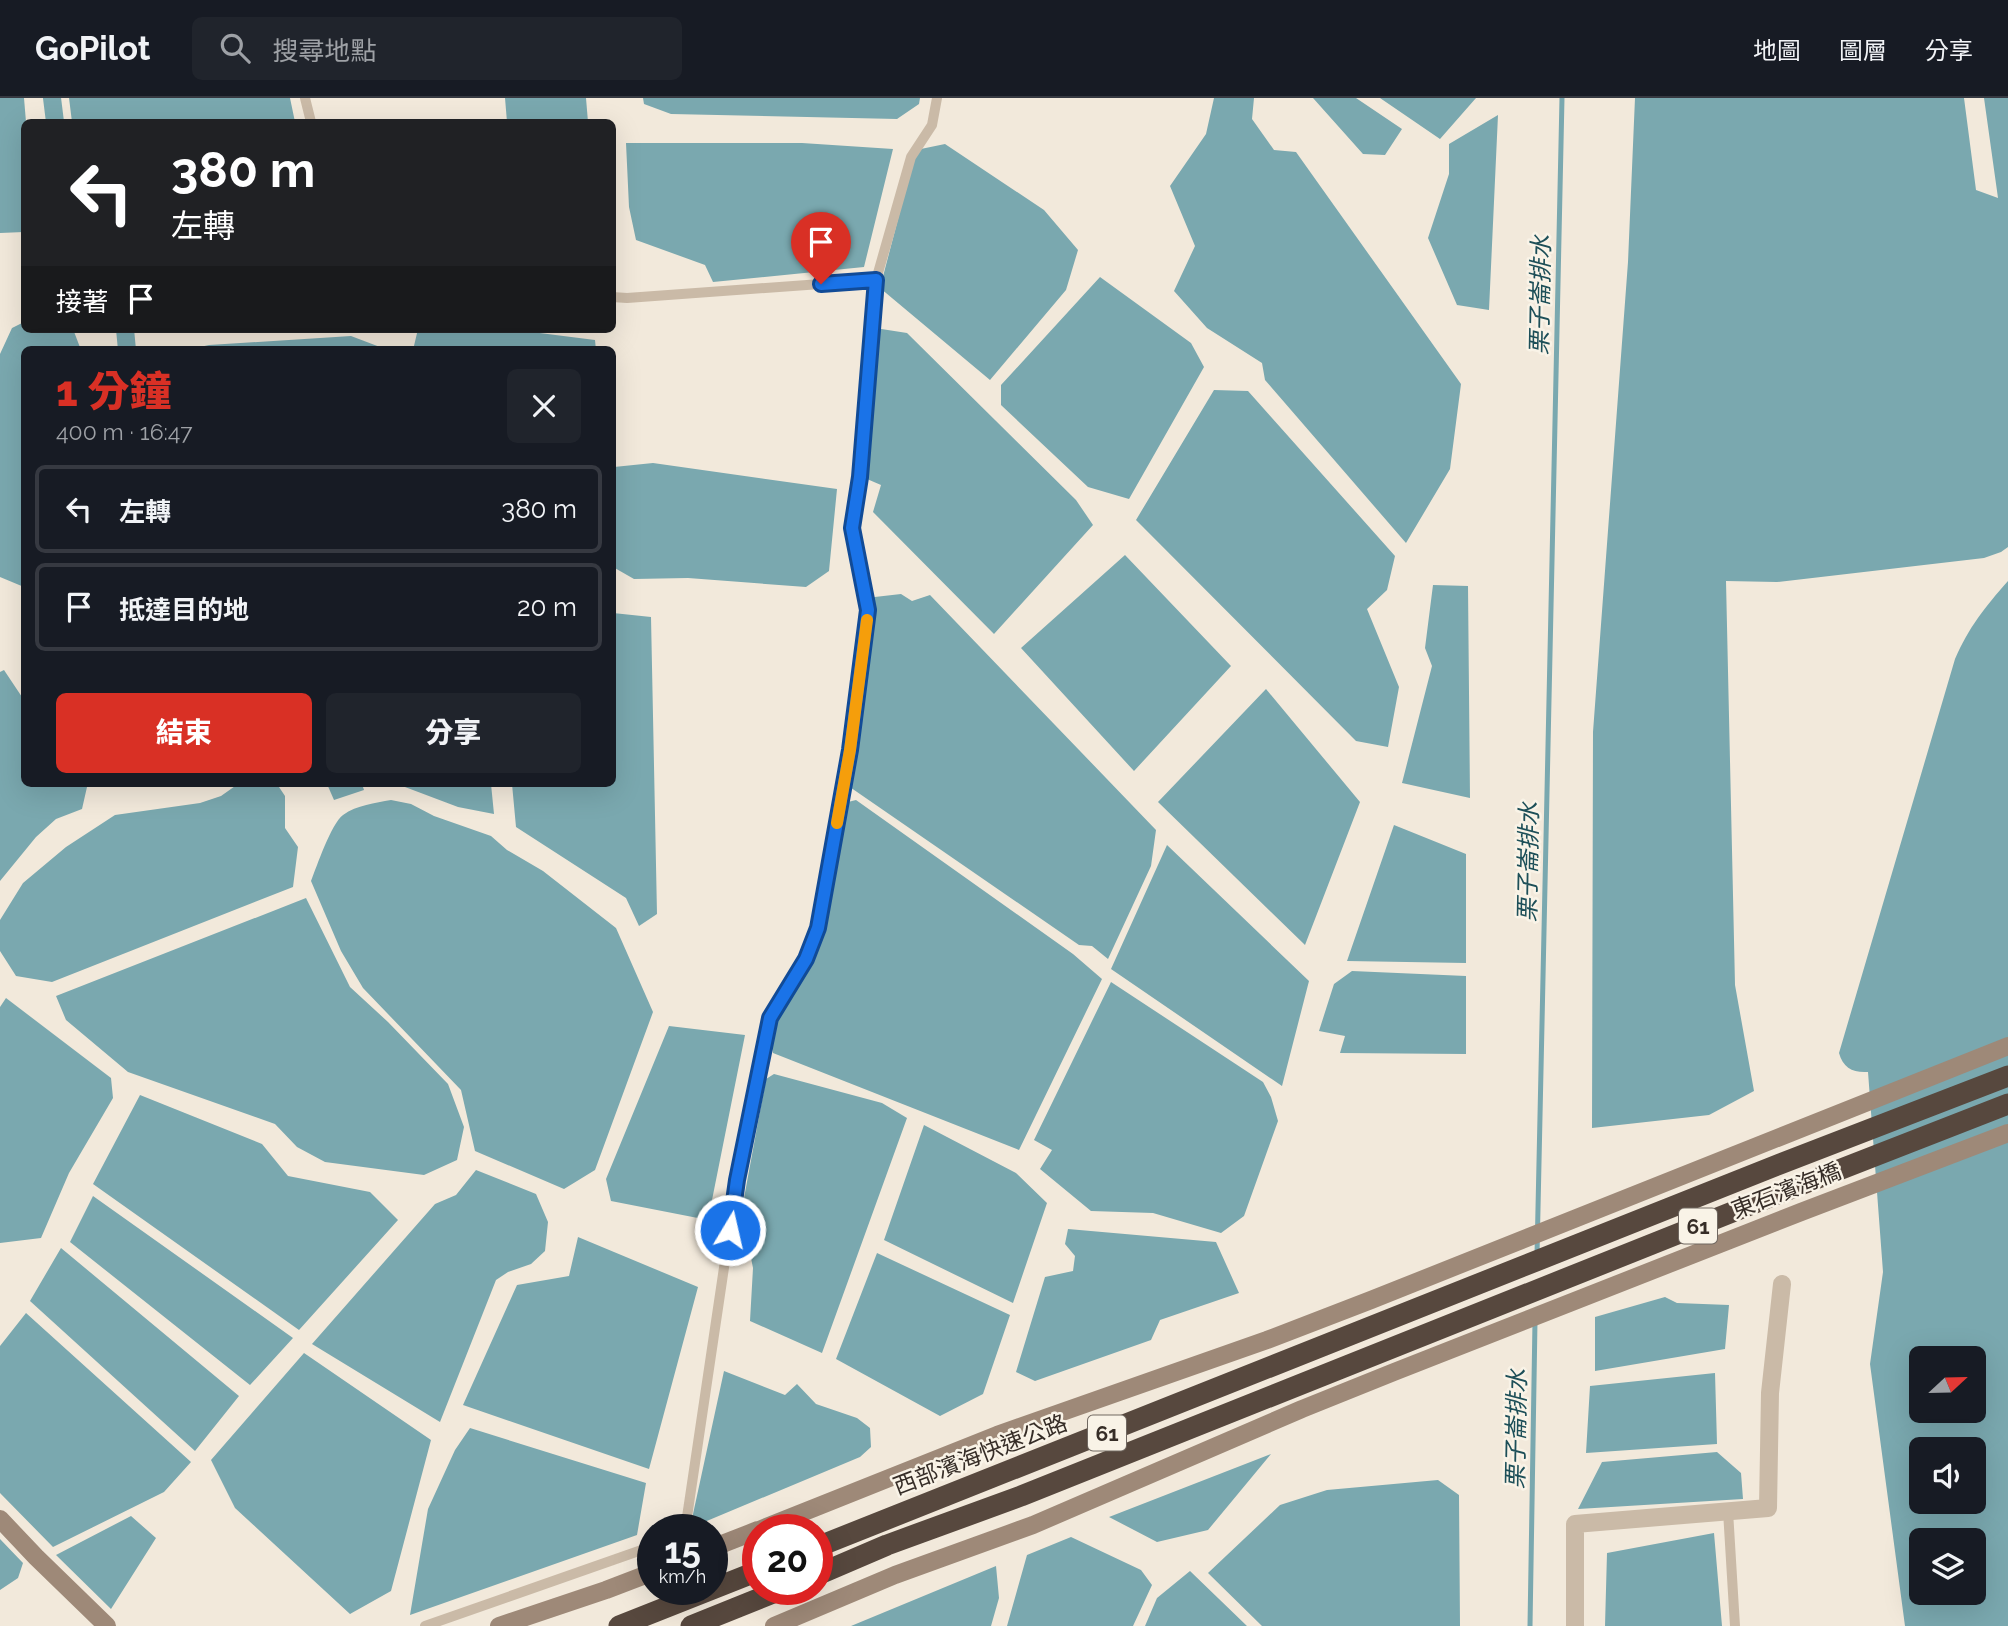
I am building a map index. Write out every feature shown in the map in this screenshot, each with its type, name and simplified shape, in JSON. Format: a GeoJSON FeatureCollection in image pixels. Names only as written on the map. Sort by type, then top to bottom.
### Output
{"type":"FeatureCollection","features":[{"type":"Feature","properties":{"kind":"highway","name":"東石濱海橋"},"geometry":{"type":"LineString","coordinates":[[1397,1317],[2008,1076]]}},
{"type":"Feature","properties":{"kind":"highway","name":"東石濱海橋"},"geometry":{"type":"LineString","coordinates":[[833,1567],[1021,1496],[2008,1104]]}},
{"type":"Feature","properties":{"kind":"highway","name":"西部濱海快速公路"},"geometry":{"type":"LineString","coordinates":[[833,1541],[1397,1317]]}},
{"type":"Feature","properties":{"kind":"highway"},"geometry":{"type":"LineString","coordinates":[[619,1626],[742,1577]]}},
{"type":"Feature","properties":{"kind":"highway"},"geometry":{"type":"LineString","coordinates":[[691,1626],[743,1605]]}},
{"type":"Feature","properties":{"kind":"street"},"geometry":{"type":"LineString","coordinates":[[798,1514],[997,1435],[1267,1340],[1402,1288],[2008,1046]]}},
{"type":"Feature","properties":{"kind":"street","name":"東石濱海橋"},"geometry":{"type":"LineString","coordinates":[[774,1626],[895,1575],[1033,1525],[1387,1375],[2008,1133]]}},
{"type":"Feature","properties":{"kind":"street"},"geometry":{"type":"LineString","coordinates":[[1575,1626],[1576,1524],[1768,1508],[1770,1393],[1782,1284]]}},
{"type":"Feature","properties":{"kind":"street"},"geometry":{"type":"LineString","coordinates":[[0,1519],[107,1626]]}},
{"type":"Feature","properties":{"kind":"street"},"geometry":{"type":"LineString","coordinates":[[499,1626],[637,1578]]}},
{"type":"Feature","properties":{"kind":"lane"},"geometry":{"type":"LineString","coordinates":[[305,98],[309,119]]}},
{"type":"Feature","properties":{"kind":"lane"},"geometry":{"type":"LineString","coordinates":[[687,1514],[737,1180],[770,1018],[806,959],[818,928],[850,750],[868,610],[852,528],[860,477],[876,280],[911,157],[932,125],[937,98]]}},
{"type":"Feature","properties":{"kind":"lane"},"geometry":{"type":"LineString","coordinates":[[616,297],[876,280]]}},
{"type":"Feature","properties":{"kind":"lane"},"geometry":{"type":"LineString","coordinates":[[1728,1511],[1735,1626]]}},
{"type":"Feature","properties":{"kind":"lane"},"geometry":{"type":"LineString","coordinates":[[425,1626],[637,1552]]}},
{"type":"Feature","properties":{"kind":"water"},"geometry":{"type":"Polygon","coordinates":[[[0,98],[24,98],[26,119],[21,119],[21,232],[0,233],[0,98]]]}},
{"type":"Feature","properties":{"kind":"water"},"geometry":{"type":"Polygon","coordinates":[[[69,98],[290,98],[294,119],[72,119],[69,98]]]}},
{"type":"Feature","properties":{"kind":"water"},"geometry":{"type":"Polygon","coordinates":[[[505,98],[586,98],[588,119],[507,119],[505,98]]]}},
{"type":"Feature","properties":{"kind":"water"},"geometry":{"type":"Polygon","coordinates":[[[643,98],[920,98],[919,104],[897,119],[671,114],[644,104],[643,98]]]}},
{"type":"Feature","properties":{"kind":"water"},"geometry":{"type":"Polygon","coordinates":[[[1214,98],[1254,98],[1252,119],[1274,150],[1296,152],[1461,384],[1450,469],[1406,543],[1265,380],[1262,363],[1207,328],[1174,291],[1195,246],[1170,186],[1206,134],[1214,98]]]}},
{"type":"Feature","properties":{"kind":"water"},"geometry":{"type":"Polygon","coordinates":[[[1313,98],[1356,98],[1402,129],[1385,155],[1363,154],[1313,98]]]}},
{"type":"Feature","properties":{"kind":"water"},"geometry":{"type":"Polygon","coordinates":[[[1380,98],[1476,98],[1440,139],[1380,98]]]}},
{"type":"Feature","properties":{"kind":"water"},"geometry":{"type":"Polygon","coordinates":[[[1635,98],[1964,98],[1976,190],[1998,198],[1984,98],[2008,98],[2008,547],[1984,558],[1777,582],[1726,581],[1735,985],[1754,1091],[1709,1115],[1592,1128],[1593,732],[1628,262],[1635,98]]]}},
{"type":"Feature","properties":{"kind":"water"},"geometry":{"type":"Polygon","coordinates":[[[1498,115],[1489,310],[1457,305],[1428,238],[1449,174],[1449,144],[1498,115]]]}},
{"type":"Feature","properties":{"kind":"water"},"geometry":{"type":"Polygon","coordinates":[[[626,143],[802,143],[893,149],[864,267],[713,282],[705,265],[636,240],[629,207],[626,143]]]}},
{"type":"Feature","properties":{"kind":"water"},"geometry":{"type":"Polygon","coordinates":[[[945,144],[1044,210],[1078,250],[1066,290],[990,380],[880,288],[916,150],[945,144]]]}},
{"type":"Feature","properties":{"kind":"water"},"geometry":{"type":"Polygon","coordinates":[[[1100,277],[1191,343],[1204,367],[1129,499],[1088,487],[1001,405],[1001,385],[1100,277]]]}},
{"type":"Feature","properties":{"kind":"water"},"geometry":{"type":"Polygon","coordinates":[[[21,324],[21,333],[75,333],[79,346],[21,346],[21,586],[0,577],[0,354],[12,328],[21,324]]]}},
{"type":"Feature","properties":{"kind":"water"},"geometry":{"type":"Polygon","coordinates":[[[875,328],[907,333],[1076,500],[1093,525],[994,634],[873,512],[881,485],[860,476],[875,328]]]}},
{"type":"Feature","properties":{"kind":"water"},"geometry":{"type":"Polygon","coordinates":[[[417,333],[540,333],[595,340],[596,346],[414,346],[417,333]]]}},
{"type":"Feature","properties":{"kind":"water"},"geometry":{"type":"Polygon","coordinates":[[[351,336],[377,346],[204,346],[351,336]]]}},
{"type":"Feature","properties":{"kind":"water"},"geometry":{"type":"Polygon","coordinates":[[[1214,390],[1248,391],[1395,556],[1387,590],[1367,609],[1399,687],[1388,747],[1356,741],[1136,520],[1214,390]]]}},
{"type":"Feature","properties":{"kind":"water"},"geometry":{"type":"Polygon","coordinates":[[[653,463],[837,489],[829,571],[806,587],[688,578],[634,579],[616,569],[616,467],[653,463]]]}},
{"type":"Feature","properties":{"kind":"water"},"geometry":{"type":"Polygon","coordinates":[[[1125,555],[1231,666],[1134,771],[1021,648],[1125,555]]]}},
{"type":"Feature","properties":{"kind":"water"},"geometry":{"type":"Polygon","coordinates":[[[2008,581],[2008,1626],[1905,1626],[1870,1364],[1883,1272],[1868,1072],[1849,1068],[1839,1053],[1955,659],[1985,609],[2008,581]]]}},
{"type":"Feature","properties":{"kind":"water"},"geometry":{"type":"Polygon","coordinates":[[[1433,585],[1468,586],[1470,798],[1402,783],[1432,666],[1425,648],[1433,585]]]}},
{"type":"Feature","properties":{"kind":"water"},"geometry":{"type":"Polygon","coordinates":[[[901,594],[912,601],[930,595],[1156,830],[1151,866],[1108,959],[1092,946],[1079,945],[844,783],[866,598],[901,594]]]}},
{"type":"Feature","properties":{"kind":"water"},"geometry":{"type":"Polygon","coordinates":[[[616,613],[651,617],[657,914],[639,926],[626,898],[516,827],[512,787],[616,787],[616,613]]]}},
{"type":"Feature","properties":{"kind":"water"},"geometry":{"type":"Polygon","coordinates":[[[4,670],[21,696],[21,787],[87,787],[82,809],[56,819],[36,837],[0,881],[0,672],[4,670]]]}},
{"type":"Feature","properties":{"kind":"water"},"geometry":{"type":"Polygon","coordinates":[[[1266,689],[1360,802],[1305,945],[1158,802],[1266,689]]]}},
{"type":"Feature","properties":{"kind":"water"},"geometry":{"type":"Polygon","coordinates":[[[234,787],[279,787],[285,796],[285,828],[298,847],[293,887],[52,982],[16,976],[0,951],[0,920],[23,883],[66,847],[115,815],[200,803],[221,796],[234,787]]]}},
{"type":"Feature","properties":{"kind":"water"},"geometry":{"type":"Polygon","coordinates":[[[328,787],[363,787],[364,790],[334,800],[328,787]]]}},
{"type":"Feature","properties":{"kind":"water"},"geometry":{"type":"Polygon","coordinates":[[[405,787],[491,787],[494,814],[458,807],[405,787]]]}},
{"type":"Feature","properties":{"kind":"water"},"geometry":{"type":"Polygon","coordinates":[[[391,800],[411,804],[434,816],[491,836],[507,850],[543,871],[616,928],[653,1012],[595,1170],[564,1189],[475,1151],[461,1090],[363,988],[341,951],[311,881],[338,820],[360,807],[391,800]]]}},
{"type":"Feature","properties":{"kind":"water"},"geometry":{"type":"Polygon","coordinates":[[[856,800],[1073,954],[1102,979],[1019,1150],[773,1053],[768,1030],[812,944],[840,804],[856,800]]]}},
{"type":"Feature","properties":{"kind":"water"},"geometry":{"type":"Polygon","coordinates":[[[1394,825],[1466,854],[1466,963],[1347,961],[1394,825]]]}},
{"type":"Feature","properties":{"kind":"water"},"geometry":{"type":"Polygon","coordinates":[[[1167,845],[1309,981],[1282,1086],[1111,969],[1167,845]]]}},
{"type":"Feature","properties":{"kind":"water"},"geometry":{"type":"Polygon","coordinates":[[[306,898],[350,987],[448,1084],[464,1127],[457,1160],[424,1175],[325,1162],[297,1147],[275,1124],[128,1072],[66,1020],[56,996],[306,898]]]}},
{"type":"Feature","properties":{"kind":"water"},"geometry":{"type":"Polygon","coordinates":[[[1352,971],[1466,976],[1466,1054],[1340,1053],[1345,1036],[1319,1031],[1334,984],[1352,971]]]}},
{"type":"Feature","properties":{"kind":"water"},"geometry":{"type":"Polygon","coordinates":[[[1111,982],[1263,1082],[1271,1097],[1278,1121],[1244,1216],[1221,1233],[1153,1213],[1091,1211],[1040,1169],[1052,1150],[1034,1140],[1111,982]]]}},
{"type":"Feature","properties":{"kind":"water"},"geometry":{"type":"Polygon","coordinates":[[[6,998],[111,1078],[113,1098],[69,1173],[41,1238],[0,1243],[0,1007],[6,998]]]}},
{"type":"Feature","properties":{"kind":"water"},"geometry":{"type":"Polygon","coordinates":[[[669,1026],[745,1035],[708,1220],[611,1201],[606,1179],[669,1026]]]}},
{"type":"Feature","properties":{"kind":"water"},"geometry":{"type":"Polygon","coordinates":[[[774,1074],[882,1103],[907,1118],[822,1353],[750,1321],[753,1268],[748,1243],[737,1236],[766,1079],[774,1074]]]}},
{"type":"Feature","properties":{"kind":"water"},"geometry":{"type":"Polygon","coordinates":[[[140,1095],[262,1144],[288,1176],[370,1192],[398,1220],[299,1330],[93,1184],[140,1095]]]}},
{"type":"Feature","properties":{"kind":"water"},"geometry":{"type":"Polygon","coordinates":[[[924,1125],[1016,1173],[1047,1203],[1013,1303],[884,1240],[924,1125]]]}},
{"type":"Feature","properties":{"kind":"water"},"geometry":{"type":"Polygon","coordinates":[[[476,1170],[536,1194],[548,1222],[545,1251],[531,1264],[508,1272],[496,1280],[440,1422],[312,1344],[435,1204],[456,1195],[476,1170]]]}},
{"type":"Feature","properties":{"kind":"water"},"geometry":{"type":"Polygon","coordinates":[[[93,1196],[293,1338],[250,1385],[70,1242],[93,1196]]]}},
{"type":"Feature","properties":{"kind":"water"},"geometry":{"type":"Polygon","coordinates":[[[1068,1229],[1216,1242],[1239,1293],[1160,1320],[1151,1340],[1035,1381],[1016,1372],[1045,1277],[1073,1271],[1075,1256],[1065,1244],[1068,1229]]]}},
{"type":"Feature","properties":{"kind":"water"},"geometry":{"type":"Polygon","coordinates":[[[578,1237],[698,1287],[649,1469],[463,1405],[517,1285],[569,1276],[578,1237]]]}},
{"type":"Feature","properties":{"kind":"water"},"geometry":{"type":"Polygon","coordinates":[[[61,1248],[239,1396],[195,1451],[30,1301],[61,1248]]]}},
{"type":"Feature","properties":{"kind":"water"},"geometry":{"type":"Polygon","coordinates":[[[877,1253],[1010,1315],[983,1394],[940,1416],[836,1359],[877,1253]]]}},
{"type":"Feature","properties":{"kind":"water"},"geometry":{"type":"Polygon","coordinates":[[[1665,1297],[1677,1303],[1729,1305],[1725,1349],[1595,1371],[1595,1317],[1665,1297]]]}},
{"type":"Feature","properties":{"kind":"water"},"geometry":{"type":"Polygon","coordinates":[[[26,1313],[191,1462],[164,1492],[53,1547],[0,1493],[0,1346],[26,1313]]]}},
{"type":"Feature","properties":{"kind":"water"},"geometry":{"type":"Polygon","coordinates":[[[304,1353],[431,1440],[391,1591],[350,1614],[235,1508],[211,1460],[304,1353]]]}},
{"type":"Feature","properties":{"kind":"water"},"geometry":{"type":"Polygon","coordinates":[[[724,1371],[785,1395],[797,1384],[816,1404],[857,1418],[870,1428],[871,1447],[860,1457],[724,1514],[693,1514],[724,1371]]]}},
{"type":"Feature","properties":{"kind":"water"},"geometry":{"type":"Polygon","coordinates":[[[1715,1373],[1717,1444],[1586,1453],[1590,1386],[1715,1373]]]}},
{"type":"Feature","properties":{"kind":"water"},"geometry":{"type":"Polygon","coordinates":[[[470,1428],[646,1483],[641,1514],[637,1514],[637,1535],[410,1615],[428,1509],[455,1450],[470,1428]]]}},
{"type":"Feature","properties":{"kind":"water"},"geometry":{"type":"Polygon","coordinates":[[[1717,1452],[1741,1473],[1743,1499],[1578,1509],[1602,1462],[1717,1452]]]}},
{"type":"Feature","properties":{"kind":"water"},"geometry":{"type":"Polygon","coordinates":[[[1271,1454],[1208,1530],[1157,1542],[1109,1517],[1271,1454]]]}},
{"type":"Feature","properties":{"kind":"water"},"geometry":{"type":"Polygon","coordinates":[[[1438,1480],[1459,1495],[1460,1626],[1262,1626],[1208,1573],[1280,1505],[1327,1490],[1438,1480]]]}},
{"type":"Feature","properties":{"kind":"water"},"geometry":{"type":"Polygon","coordinates":[[[131,1516],[156,1538],[111,1609],[56,1555],[131,1516]]]}},
{"type":"Feature","properties":{"kind":"water"},"geometry":{"type":"Polygon","coordinates":[[[1714,1533],[1722,1626],[1605,1626],[1607,1553],[1714,1533]]]}},
{"type":"Feature","properties":{"kind":"water"},"geometry":{"type":"Polygon","coordinates":[[[1071,1537],[1141,1570],[1152,1585],[1133,1626],[1007,1626],[1027,1555],[1071,1537]]]}},
{"type":"Feature","properties":{"kind":"water"},"geometry":{"type":"Polygon","coordinates":[[[0,1539],[23,1563],[18,1578],[0,1590],[0,1539]]]}},
{"type":"Feature","properties":{"kind":"water"},"geometry":{"type":"Polygon","coordinates":[[[996,1566],[999,1598],[991,1626],[851,1626],[996,1566]]]}},
{"type":"Feature","properties":{"kind":"water"},"geometry":{"type":"Polygon","coordinates":[[[1190,1571],[1247,1626],[1145,1626],[1157,1598],[1190,1571]]]}},
{"type":"Feature","properties":{"kind":"waterway"},"geometry":{"type":"LineString","coordinates":[[52,98],[55,119]]}},
{"type":"Feature","properties":{"kind":"waterway","name":"栗子崙排水"},"geometry":{"type":"LineString","coordinates":[[1537,1255],[1562,98]]}},
{"type":"Feature","properties":{"kind":"waterway"},"geometry":{"type":"LineString","coordinates":[[125,333],[127,346]]}},
{"type":"Feature","properties":{"kind":"waterway","name":"栗子崙排水"},"geometry":{"type":"LineString","coordinates":[[1530,1626],[1535,1321]]}},
{"type":"Feature","properties":{"kind":"slow traffic"},"geometry":{"type":"LineString","coordinates":[[837,823],[850,750],[867,620]]}},
{"type":"Feature","properties":{"kind":"route"},"geometry":{"type":"LineString","coordinates":[[730,1230],[737,1180],[770,1018],[806,959],[818,928],[850,750],[868,610],[852,528],[860,477],[876,280],[821,284]]}}]}
